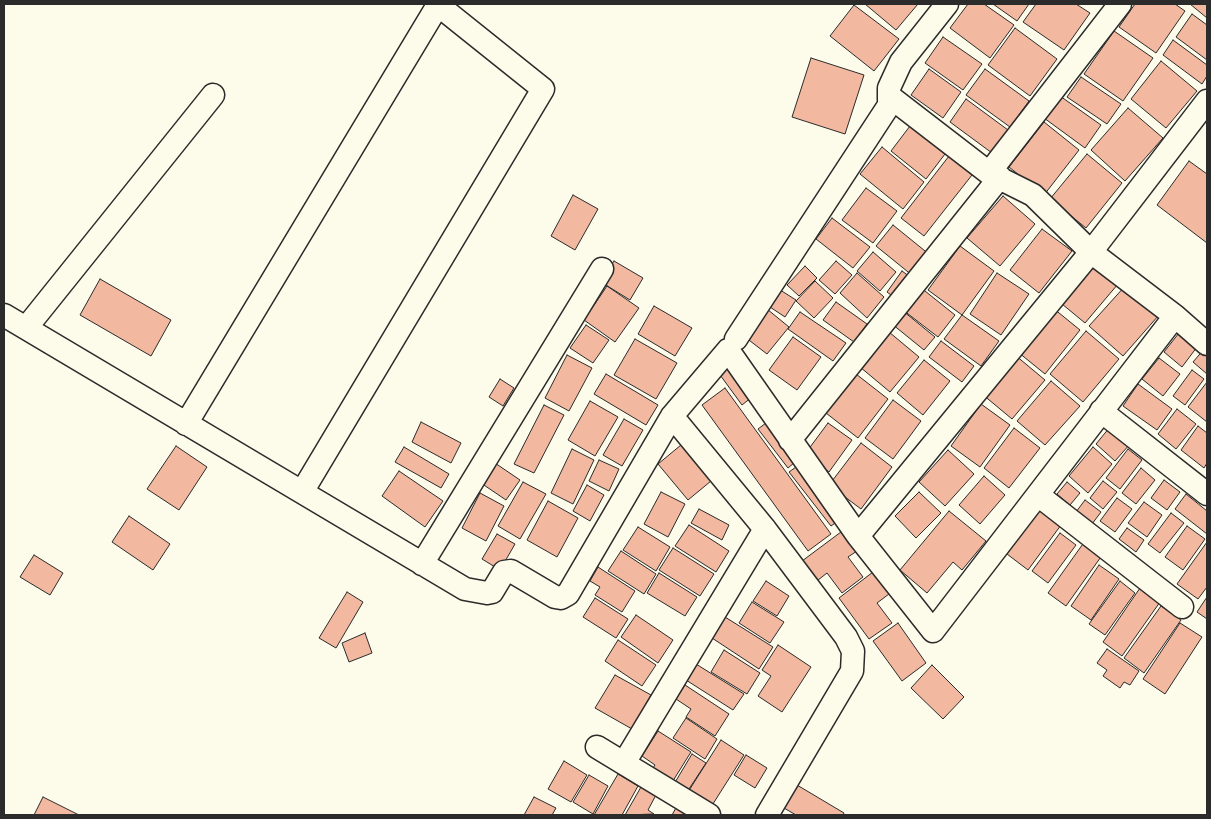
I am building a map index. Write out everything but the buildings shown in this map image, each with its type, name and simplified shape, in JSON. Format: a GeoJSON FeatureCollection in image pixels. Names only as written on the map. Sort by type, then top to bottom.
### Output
{"type":"FeatureCollection","features":[{"type":"Feature","properties":{"kind":"street"},"geometry":{"type":"LineString","coordinates":[[947,4],[901,62],[889,88],[889,100],[893,100],[994,175],[1033,195],[1091,252],[1175,316],[1204,335]]}},
{"type":"Feature","properties":{"kind":"street"},"geometry":{"type":"LineString","coordinates":[[790,440],[994,175],[1120,4]]}},
{"type":"Feature","properties":{"kind":"street"},"geometry":{"type":"LineString","coordinates":[[186,424],[438,5],[543,89],[302,492]]}},
{"type":"Feature","properties":{"kind":"street"},"geometry":{"type":"LineString","coordinates":[[26,328],[213,95]]}},
{"type":"Feature","properties":{"kind":"street"},"geometry":{"type":"LineString","coordinates":[[736,339],[893,100]]}},
{"type":"Feature","properties":{"kind":"street"},"geometry":{"type":"LineString","coordinates":[[858,536],[1091,252],[1207,101]]}},
{"type":"Feature","properties":{"kind":"street"},"geometry":{"type":"LineString","coordinates":[[422,564],[602,269]]}},
{"type":"Feature","properties":{"kind":"street"},"geometry":{"type":"LineString","coordinates":[[4,315],[465,590],[482,593],[492,592],[504,572],[510,571],[555,597],[561,598],[568,594],[672,416],[728,350],[858,536],[934,631],[1175,316]]}},
{"type":"Feature","properties":{"kind":"street"},"geometry":{"type":"LineString","coordinates":[[1101,412],[1207,494]]}},
{"type":"Feature","properties":{"kind":"street"},"geometry":{"type":"LineString","coordinates":[[672,416],[765,529],[846,637],[853,651],[852,671],[767,815]]}},
{"type":"Feature","properties":{"kind":"street"},"geometry":{"type":"LineString","coordinates":[[1038,495],[1182,607]]}},
{"type":"Feature","properties":{"kind":"street"},"geometry":{"type":"LineString","coordinates":[[624,763],[765,529]]}},
{"type":"Feature","properties":{"kind":"street"},"geometry":{"type":"LineString","coordinates":[[597,747],[709,815]]}}]}
